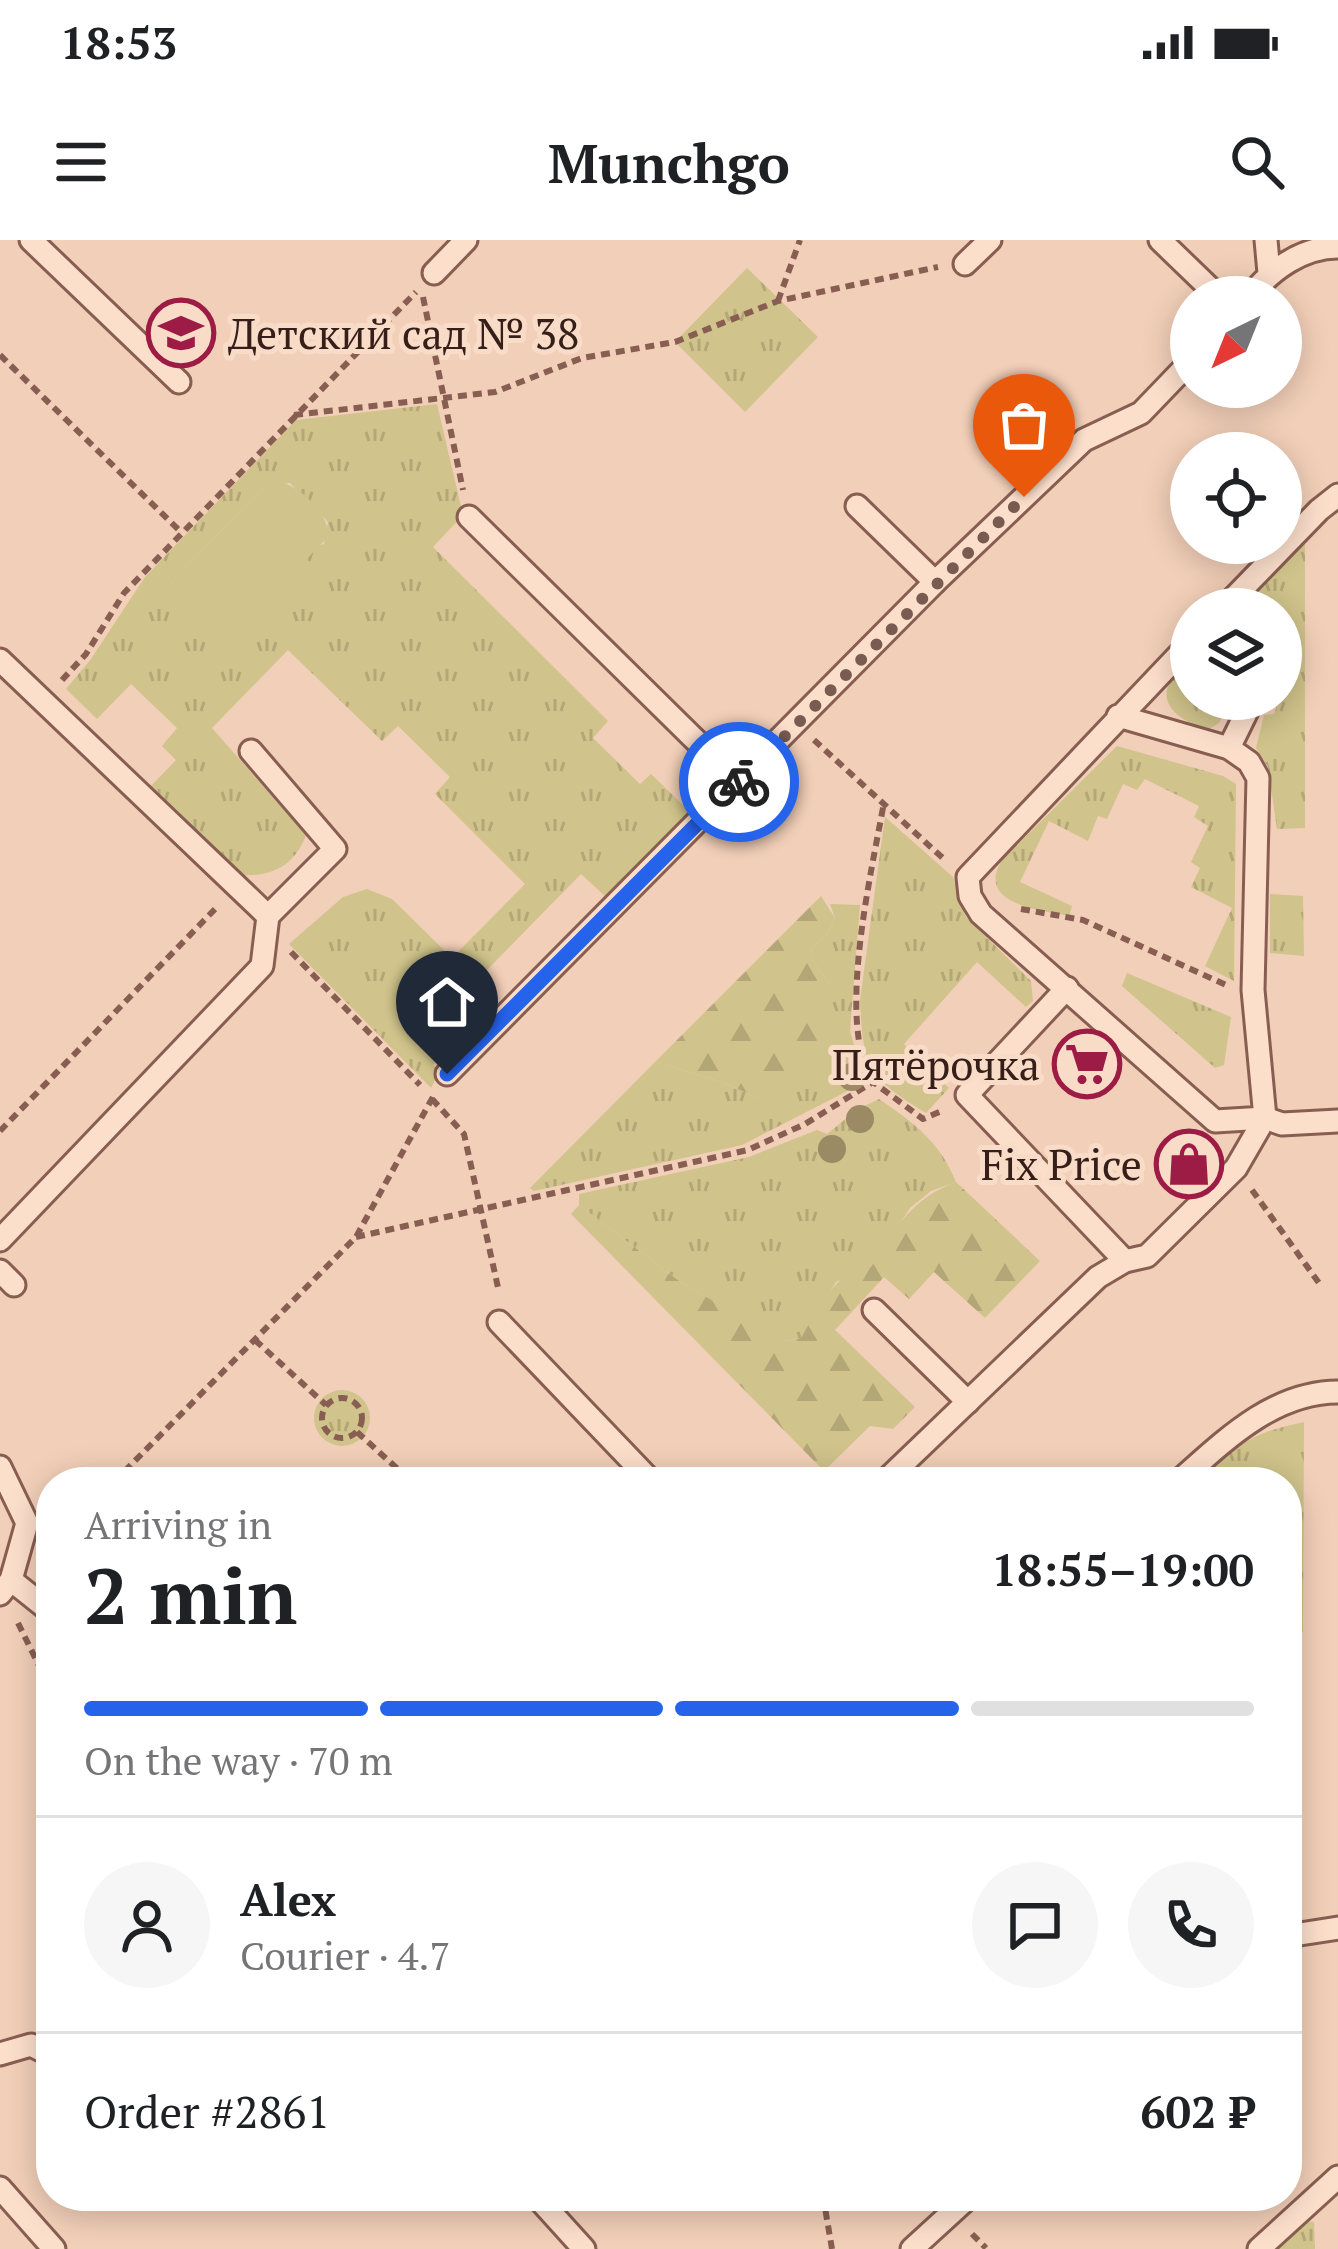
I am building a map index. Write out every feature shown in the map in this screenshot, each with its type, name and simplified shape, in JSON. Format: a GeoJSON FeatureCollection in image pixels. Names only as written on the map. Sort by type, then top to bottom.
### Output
{"type":"FeatureCollection","features":[{"type":"Feature","properties":{"kind":"lane"},"geometry":{"type":"LineString","coordinates":[[31,240],[179,382]]}},
{"type":"Feature","properties":{"kind":"lane"},"geometry":{"type":"LineString","coordinates":[[434,273],[466,240]]}},
{"type":"Feature","properties":{"kind":"lane"},"geometry":{"type":"LineString","coordinates":[[965,264],[990,240]]}},
{"type":"Feature","properties":{"kind":"lane"},"geometry":{"type":"LineString","coordinates":[[1160,240],[1197,276]]}},
{"type":"Feature","properties":{"kind":"lane"},"geometry":{"type":"LineString","coordinates":[[1266,240],[1269,273]]}},
{"type":"Feature","properties":{"kind":"lane"},"geometry":{"type":"LineString","coordinates":[[1267,276],[1319,247],[1338,247]]}},
{"type":"Feature","properties":{"kind":"lane"},"geometry":{"type":"LineString","coordinates":[[447,1074],[935,582],[1084,440],[1141,413],[1170,383]]}},
{"type":"Feature","properties":{"kind":"lane"},"geometry":{"type":"LineString","coordinates":[[1243,588],[1338,495]]}},
{"type":"Feature","properties":{"kind":"lane"},"geometry":{"type":"LineString","coordinates":[[857,506],[935,582]]}},
{"type":"Feature","properties":{"kind":"lane"},"geometry":{"type":"LineString","coordinates":[[469,517],[739,783]]}},
{"type":"Feature","properties":{"kind":"lane"},"geometry":{"type":"LineString","coordinates":[[0,660],[236,887],[267,923]]}},
{"type":"Feature","properties":{"kind":"lane"},"geometry":{"type":"LineString","coordinates":[[1170,663],[968,877],[970,896],[981,914],[1215,1120],[1338,1121]]}},
{"type":"Feature","properties":{"kind":"lane"},"geometry":{"type":"LineString","coordinates":[[900,1467],[1098,1276],[1125,1261],[1147,1256],[1236,1168],[1265,1118],[1253,990],[1258,778],[1250,762],[1229,748],[1118,716]]}},
{"type":"Feature","properties":{"kind":"lane"},"geometry":{"type":"LineString","coordinates":[[1229,748],[1243,720]]}},
{"type":"Feature","properties":{"kind":"lane"},"geometry":{"type":"LineString","coordinates":[[0,1240],[262,965],[267,923],[335,849],[251,751]]}},
{"type":"Feature","properties":{"kind":"lane"},"geometry":{"type":"LineString","coordinates":[[1067,988],[968,1095],[1125,1261]]}},
{"type":"Feature","properties":{"kind":"lane"},"geometry":{"type":"LineString","coordinates":[[874,1310],[968,1402]]}},
{"type":"Feature","properties":{"kind":"lane"},"geometry":{"type":"LineString","coordinates":[[499,1322],[638,1467]]}},
{"type":"Feature","properties":{"kind":"lane"},"geometry":{"type":"LineString","coordinates":[[1196,1467],[1249,1423],[1295,1396],[1338,1392]]}},
{"type":"Feature","properties":{"kind":"lane"},"geometry":{"type":"LineString","coordinates":[[0,1467],[27,1523],[6,1587],[36,1604]]}},
{"type":"Feature","properties":{"kind":"lane"},"geometry":{"type":"LineString","coordinates":[[1302,1934],[1338,1928]]}},
{"type":"Feature","properties":{"kind":"lane"},"geometry":{"type":"LineString","coordinates":[[0,2054],[36,2048]]}},
{"type":"Feature","properties":{"kind":"lane"},"geometry":{"type":"LineString","coordinates":[[1302,2209],[1338,2176]]}},
{"type":"Feature","properties":{"kind":"lane"},"geometry":{"type":"LineString","coordinates":[[0,2188],[54,2249]]}},
{"type":"Feature","properties":{"kind":"lane"},"geometry":{"type":"LineString","coordinates":[[550,2211],[584,2249]]}},
{"type":"Feature","properties":{"kind":"lane"},"geometry":{"type":"LineString","coordinates":[[912,2249],[938,2211]]}},
{"type":"Feature","properties":{"kind":"lane"},"geometry":{"type":"LineString","coordinates":[[1259,2249],[1300,2211]]}},
{"type":"Feature","properties":{"kind":"path"},"geometry":{"type":"LineString","coordinates":[[778,301],[800,240]]}},
{"type":"Feature","properties":{"kind":"path"},"geometry":{"type":"LineString","coordinates":[[294,415],[496,392],[582,358],[675,342],[778,301],[903,272],[965,264]]}},
{"type":"Feature","properties":{"kind":"path"},"geometry":{"type":"LineString","coordinates":[[44,701],[86,654],[124,593],[420,287],[469,517]]}},
{"type":"Feature","properties":{"kind":"path"},"geometry":{"type":"LineString","coordinates":[[0,355],[181,532]]}},
{"type":"Feature","properties":{"kind":"path"},"geometry":{"type":"LineString","coordinates":[[797,724],[968,877]]}},
{"type":"Feature","properties":{"kind":"path"},"geometry":{"type":"LineString","coordinates":[[884,802],[854,1010],[860,1046],[873,1082],[923,1119],[968,1095]]}},
{"type":"Feature","properties":{"kind":"path"},"geometry":{"type":"LineString","coordinates":[[0,1131],[236,887]]}},
{"type":"Feature","properties":{"kind":"path"},"geometry":{"type":"LineString","coordinates":[[1006,903],[1083,920],[1235,989],[1253,990]]}},
{"type":"Feature","properties":{"kind":"path"},"geometry":{"type":"LineString","coordinates":[[267,923],[464,1133],[492,1269]]}},
{"type":"Feature","properties":{"kind":"path"},"geometry":{"type":"LineString","coordinates":[[129,1467],[356,1237],[447,1074]]}},
{"type":"Feature","properties":{"kind":"path"},"geometry":{"type":"LineString","coordinates":[[356,1237],[748,1150],[805,1124],[873,1082]]}},
{"type":"Feature","properties":{"kind":"path"},"geometry":{"type":"LineString","coordinates":[[1236,1168],[1319,1282]]}},
{"type":"Feature","properties":{"kind":"path"},"geometry":{"type":"LineString","coordinates":[[255,1340],[326,1406]]}},
{"type":"Feature","properties":{"kind":"path"},"geometry":{"type":"LineString","coordinates":[[336,1399],[353,1401],[362,1416],[357,1432],[340,1439],[328,1434],[321,1417],[326,1406],[336,1399]]}},
{"type":"Feature","properties":{"kind":"path"},"geometry":{"type":"LineString","coordinates":[[357,1432],[396,1467]]}},
{"type":"Feature","properties":{"kind":"path"},"geometry":{"type":"LineString","coordinates":[[6,1587],[18,1628],[36,1662]]}},
{"type":"Feature","properties":{"kind":"path"},"geometry":{"type":"LineString","coordinates":[[826,2211],[832,2249]]}},
{"type":"Feature","properties":{"kind":"green space"},"geometry":{"type":"Polygon","coordinates":[[[747,268],[818,337],[745,412],[675,342],[747,268]]]}},
{"type":"Feature","properties":{"kind":"green space"},"geometry":{"type":"Polygon","coordinates":[[[437,404],[463,515],[433,547],[608,721],[593,738],[640,784],[651,774],[689,811],[606,897],[581,874],[432,1026],[452,1046],[433,1065],[439,1073],[431,1088],[289,944],[343,897],[367,889],[392,899],[452,958],[525,884],[435,794],[450,777],[398,726],[382,741],[288,650],[212,728],[306,835],[296,854],[281,867],[241,875],[150,787],[176,760],[162,746],[177,728],[131,684],[97,719],[66,689],[145,577],[296,420],[437,404]],[[290,483],[265,486],[170,583],[324,544],[328,522],[290,483]]]}},
{"type":"Feature","properties":{"kind":"green space"},"geometry":{"type":"Polygon","coordinates":[[[277,482],[295,488],[312,502],[324,519],[328,537],[233,635],[212,640],[172,603],[170,583],[265,486],[277,482]]]}},
{"type":"Feature","properties":{"kind":"green space"},"geometry":{"type":"Polygon","coordinates":[[[1305,541],[1305,828],[1277,829],[1268,767],[1256,748],[1263,720],[1302,720],[1302,588],[1260,588],[1283,564],[1302,564],[1305,541]]]}},
{"type":"Feature","properties":{"kind":"green space"},"geometry":{"type":"Polygon","coordinates":[[[1185,720],[1221,720],[1208,730],[1185,720]]]}},
{"type":"Feature","properties":{"kind":"green space"},"geometry":{"type":"Polygon","coordinates":[[[1117,746],[1223,776],[1236,784],[1234,981],[1205,966],[1232,908],[1191,887],[1200,868],[1191,862],[1208,826],[1194,817],[1199,806],[1145,779],[1137,790],[1123,784],[1107,819],[1098,816],[1088,841],[1049,821],[1020,882],[1072,906],[1069,916],[1014,902],[997,886],[1002,860],[1117,746]]]}},
{"type":"Feature","properties":{"kind":"green space"},"geometry":{"type":"Polygon","coordinates":[[[885,817],[953,877],[966,917],[1031,981],[1033,1001],[1026,1007],[977,962],[904,1044],[949,1088],[926,1113],[881,1080],[864,1042],[860,1000],[885,817]]]}},
{"type":"Feature","properties":{"kind":"green space"},"geometry":{"type":"Polygon","coordinates":[[[1270,894],[1303,896],[1304,956],[1270,953],[1270,894]]]}},
{"type":"Feature","properties":{"kind":"green space"},"geometry":{"type":"Polygon","coordinates":[[[821,896],[835,918],[811,950],[814,963],[830,984],[827,1004],[811,1053],[790,1078],[758,1098],[655,1062],[821,896]]]}},
{"type":"Feature","properties":{"kind":"green space"},"geometry":{"type":"Polygon","coordinates":[[[830,904],[860,905],[850,1031],[865,1082],[742,1145],[534,1191],[530,1188],[655,1062],[758,1098],[830,984],[814,963],[811,950],[835,918],[830,904]]]}},
{"type":"Feature","properties":{"kind":"green space"},"geometry":{"type":"Polygon","coordinates":[[[1127,973],[1231,1017],[1224,1065],[1215,1068],[1122,986],[1127,973]]]}},
{"type":"Feature","properties":{"kind":"green space"},"geometry":{"type":"Polygon","coordinates":[[[879,1099],[925,1134],[956,1182],[931,1191],[910,1208],[871,1267],[836,1282],[801,1338],[784,1341],[683,1284],[579,1205],[579,1194],[749,1157],[817,1130],[827,1134],[879,1099]]]}},
{"type":"Feature","properties":{"kind":"green space"},"geometry":{"type":"Polygon","coordinates":[[[956,1182],[1040,1261],[985,1318],[934,1272],[909,1299],[884,1277],[835,1330],[915,1407],[893,1429],[870,1426],[828,1467],[820,1467],[571,1214],[579,1205],[683,1284],[785,1341],[801,1338],[837,1283],[871,1267],[896,1228],[956,1182]]]}},
{"type":"Feature","properties":{"kind":"green space"},"geometry":{"type":"Polygon","coordinates":[[[342,1390],[362,1398],[370,1418],[362,1438],[342,1446],[322,1438],[314,1418],[322,1398],[342,1390]]]}},
{"type":"Feature","properties":{"kind":"green space"},"geometry":{"type":"Polygon","coordinates":[[[1304,1422],[1303,1632],[1302,1467],[1215,1467],[1245,1442],[1304,1422]]]}},
{"type":"Feature","properties":{"kind":"green space"},"geometry":{"type":"Polygon","coordinates":[[[1306,2221],[1314,2222],[1315,2249],[1277,2249],[1306,2221]]]}},
{"type":"Feature","properties":{"kind":"way so far"},"geometry":{"type":"LineString","coordinates":[[739,782],[1024,497]]}},
{"type":"Feature","properties":{"kind":"place","name":"Детский сад № 38"},"geometry":{"type":"Point","coordinates":[181,333]}},
{"type":"Feature","properties":{"kind":"place","name":"Пятёрочка"},"geometry":{"type":"Point","coordinates":[1087,1064]}},
{"type":"Feature","properties":{"kind":"place","name":"Fix Price"},"geometry":{"type":"Point","coordinates":[1189,1164]}},
{"type":"Feature","properties":{"kind":"route"},"geometry":{"type":"LineString","coordinates":[[447,1074],[739,782]]}}]}
